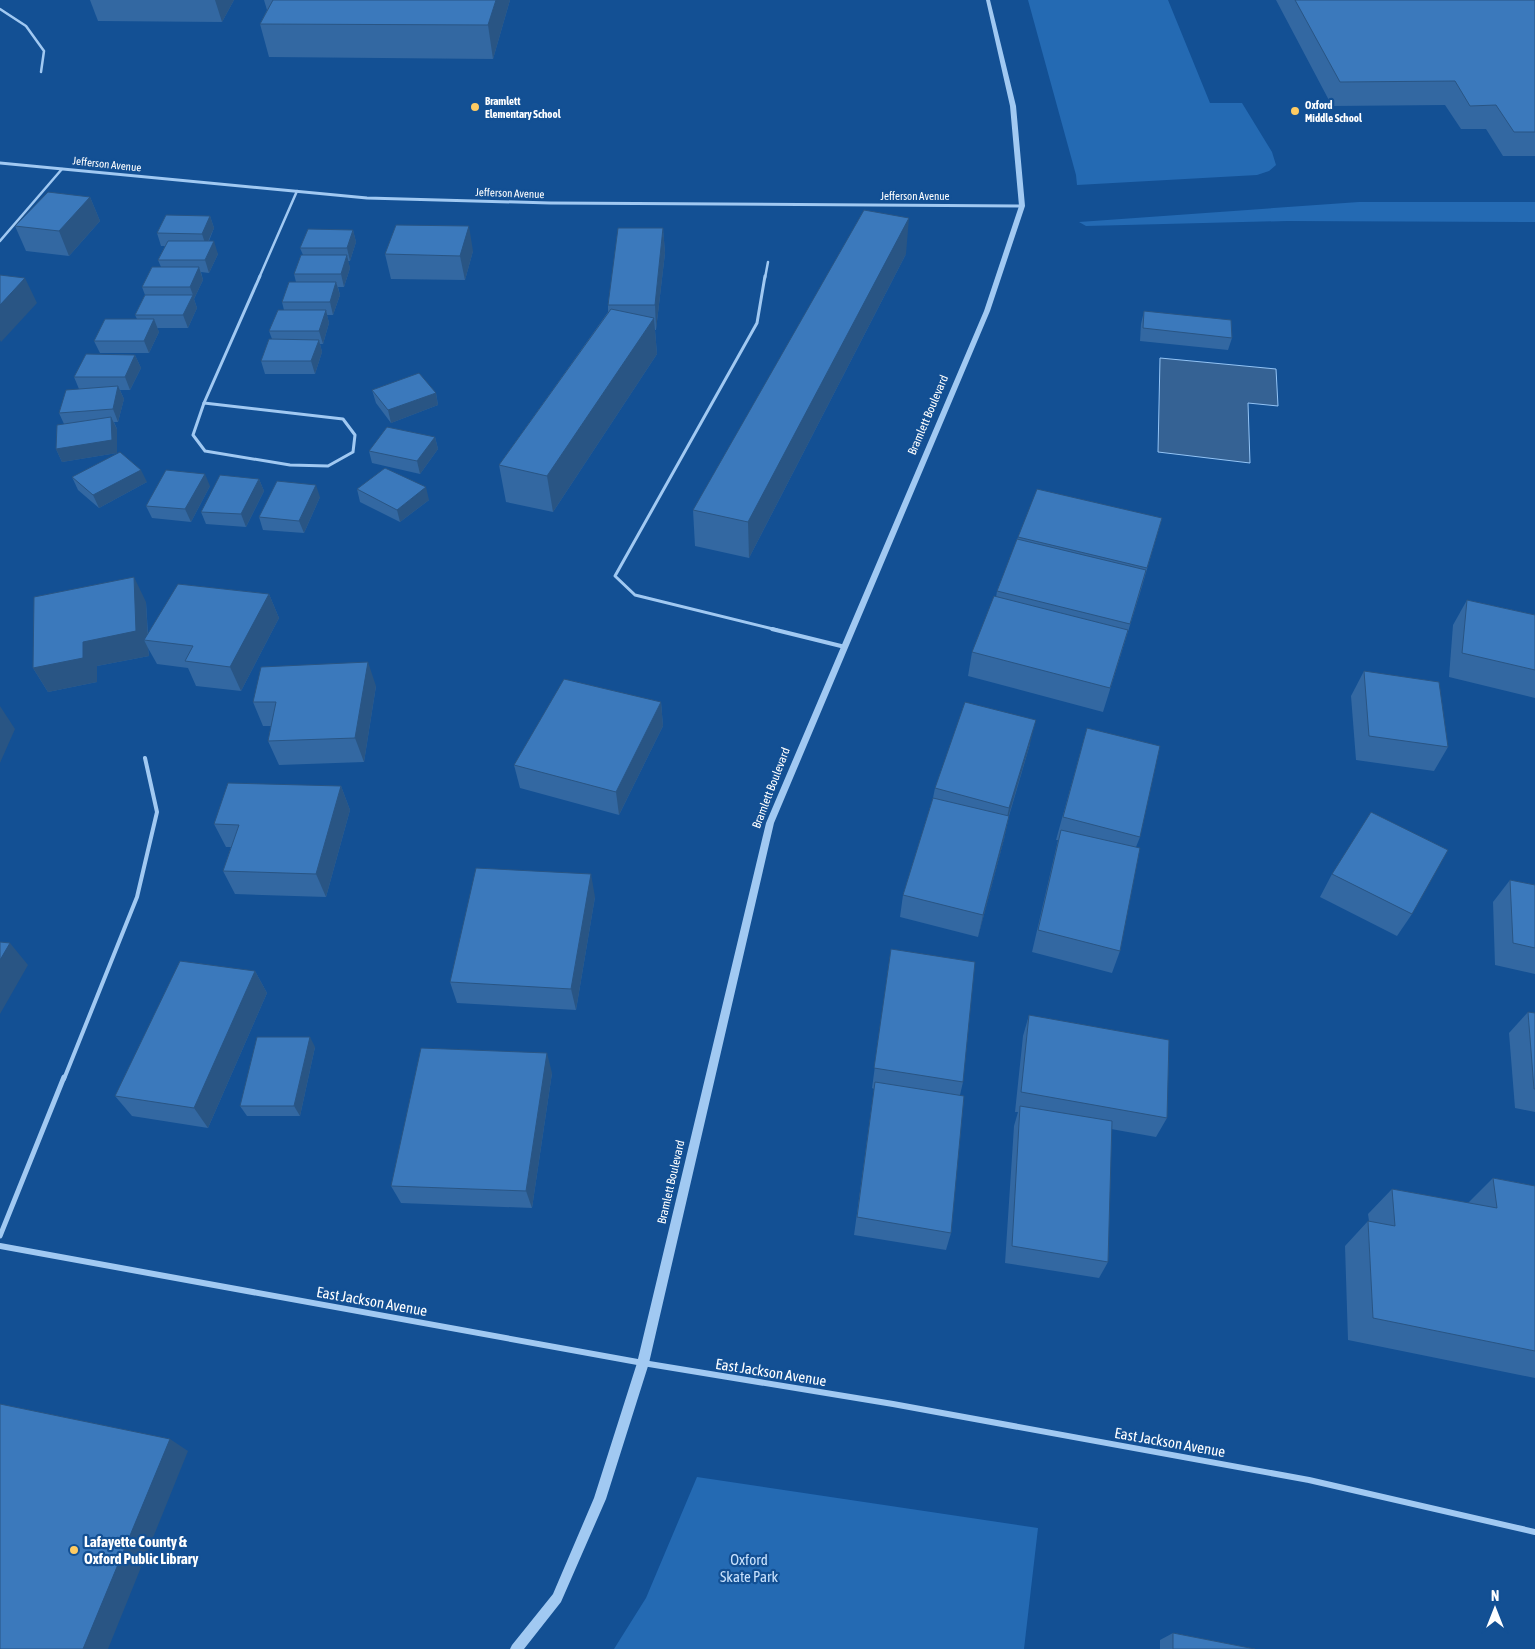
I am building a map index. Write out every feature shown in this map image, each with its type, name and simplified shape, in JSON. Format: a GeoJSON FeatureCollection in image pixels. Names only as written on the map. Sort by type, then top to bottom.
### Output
{"type":"FeatureCollection","features":[{"type":"Feature","properties":{"kind":"street","name":"Bramlett Boulevard"},"geometry":{"type":"LineString","coordinates":[[516,1649],[557,1598],[600,1499],[643,1363],[770,823],[987,311],[1022,206],[1013,106],[988,0]]}},
{"type":"Feature","properties":{"kind":"street","name":"Jefferson Avenue"},"geometry":{"type":"LineString","coordinates":[[0,163],[367,198],[550,203],[1022,206]]}},
{"type":"Feature","properties":{"kind":"street","name":"East Jackson Avenue"},"geometry":{"type":"LineString","coordinates":[[0,1246],[643,1363],[893,1404],[1309,1480],[1535,1532]]}},
{"type":"Feature","properties":{"kind":"lane"},"geometry":{"type":"LineString","coordinates":[[0,9],[26,26],[44,51],[40,72]]}},
{"type":"Feature","properties":{"kind":"lane"},"geometry":{"type":"LineString","coordinates":[[0,242],[62,169]]}},
{"type":"Feature","properties":{"kind":"lane"},"geometry":{"type":"LineString","coordinates":[[204,403],[343,419],[355,435],[353,452],[328,466],[290,465],[205,451],[193,435],[204,403],[297,191]]}},
{"type":"Feature","properties":{"kind":"lane"},"geometry":{"type":"LineString","coordinates":[[768,262],[757,323],[614,576],[635,595],[845,647]]}},
{"type":"Feature","properties":{"kind":"lane"},"geometry":{"type":"LineString","coordinates":[[0,1236],[137,896],[157,812],[145,758]]}},
{"type":"Feature","properties":{"kind":"green space"},"geometry":{"type":"Polygon","coordinates":[[[1028,0],[1168,0],[1210,103],[1242,103],[1272,152],[1276,165],[1269,171],[1257,175],[1077,185],[1076,175],[1028,0]]]}},
{"type":"Feature","properties":{"kind":"green space"},"geometry":{"type":"Polygon","coordinates":[[[1359,202],[1535,202],[1535,222],[1287,221],[1086,226],[1079,222],[1359,202]]]}},
{"type":"Feature","properties":{"kind":"green space","name":"Oxford Skate Park"},"geometry":{"type":"Polygon","coordinates":[[[697,1477],[1038,1528],[1024,1649],[614,1649],[646,1598],[697,1477]]]}},
{"type":"Feature","properties":{"kind":"shaded area"},"geometry":{"type":"Polygon","coordinates":[[[1160,358],[1276,369],[1278,406],[1248,403],[1250,463],[1158,452],[1160,358]]]}},
{"type":"Feature","properties":{"kind":"building"},"geometry":{"type":"Polygon","coordinates":[[[273,0],[496,0],[488,25],[260,24],[273,0]]]}},
{"type":"Feature","properties":{"kind":"building"},"geometry":{"type":"Polygon","coordinates":[[[1295,0],[1535,0],[1535,132],[1514,132],[1496,105],[1470,106],[1455,81],[1340,82],[1295,0]]]}},
{"type":"Feature","properties":{"kind":"building"},"geometry":{"type":"Polygon","coordinates":[[[48,192],[90,197],[59,231],[15,226],[48,192]]]}},
{"type":"Feature","properties":{"kind":"building"},"geometry":{"type":"Polygon","coordinates":[[[864,210],[909,218],[748,522],[693,510],[864,210]]]}},
{"type":"Feature","properties":{"kind":"building"},"geometry":{"type":"Polygon","coordinates":[[[166,215],[210,216],[202,234],[157,233],[166,215]]]}},
{"type":"Feature","properties":{"kind":"building"},"geometry":{"type":"Polygon","coordinates":[[[396,225],[469,226],[460,256],[385,254],[396,225]]]}},
{"type":"Feature","properties":{"kind":"building"},"geometry":{"type":"Polygon","coordinates":[[[618,228],[663,228],[655,305],[608,305],[618,228]]]}},
{"type":"Feature","properties":{"kind":"building"},"geometry":{"type":"Polygon","coordinates":[[[308,229],[353,230],[347,248],[300,248],[308,229]]]}},
{"type":"Feature","properties":{"kind":"building"},"geometry":{"type":"Polygon","coordinates":[[[168,241],[214,241],[205,260],[158,260],[168,241]]]}},
{"type":"Feature","properties":{"kind":"building"},"geometry":{"type":"Polygon","coordinates":[[[301,255],[347,255],[341,274],[294,274],[301,255]]]}},
{"type":"Feature","properties":{"kind":"building"},"geometry":{"type":"Polygon","coordinates":[[[152,267],[199,267],[190,287],[142,287],[152,267]]]}},
{"type":"Feature","properties":{"kind":"building"},"geometry":{"type":"Polygon","coordinates":[[[0,275],[25,278],[0,305],[0,275]]]}},
{"type":"Feature","properties":{"kind":"building"},"geometry":{"type":"Polygon","coordinates":[[[289,282],[336,282],[330,302],[282,302],[289,282]]]}},
{"type":"Feature","properties":{"kind":"building"},"geometry":{"type":"Polygon","coordinates":[[[145,295],[193,295],[183,315],[135,315],[145,295]]]}},
{"type":"Feature","properties":{"kind":"building"},"geometry":{"type":"Polygon","coordinates":[[[611,309],[654,318],[547,476],[499,465],[611,309]]]}},
{"type":"Feature","properties":{"kind":"building"},"geometry":{"type":"Polygon","coordinates":[[[278,310],[326,310],[319,331],[269,331],[278,310]]]}},
{"type":"Feature","properties":{"kind":"building"},"geometry":{"type":"Polygon","coordinates":[[[1144,311],[1231,320],[1232,338],[1143,328],[1144,311]]]}},
{"type":"Feature","properties":{"kind":"building"},"geometry":{"type":"Polygon","coordinates":[[[105,319],[154,319],[144,341],[94,341],[105,319]]]}},
{"type":"Feature","properties":{"kind":"building"},"geometry":{"type":"Polygon","coordinates":[[[269,339],[319,340],[311,361],[261,361],[269,339]]]}},
{"type":"Feature","properties":{"kind":"building"},"geometry":{"type":"Polygon","coordinates":[[[86,354],[135,355],[125,377],[74,377],[86,354]]]}},
{"type":"Feature","properties":{"kind":"building"},"geometry":{"type":"Polygon","coordinates":[[[419,373],[436,393],[388,410],[372,390],[419,373]]]}},
{"type":"Feature","properties":{"kind":"building"},"geometry":{"type":"Polygon","coordinates":[[[118,386],[113,409],[59,413],[66,390],[118,386]]]}},
{"type":"Feature","properties":{"kind":"building"},"geometry":{"type":"Polygon","coordinates":[[[111,417],[112,440],[56,449],[57,425],[111,417]]]}},
{"type":"Feature","properties":{"kind":"building"},"geometry":{"type":"Polygon","coordinates":[[[387,427],[435,437],[417,461],[369,451],[387,427]]]}},
{"type":"Feature","properties":{"kind":"building"},"geometry":{"type":"Polygon","coordinates":[[[120,452],[141,470],[93,495],[72,477],[120,452]]]}},
{"type":"Feature","properties":{"kind":"building"},"geometry":{"type":"Polygon","coordinates":[[[385,468],[426,487],[397,510],[357,489],[385,468]]]}},
{"type":"Feature","properties":{"kind":"building"},"geometry":{"type":"Polygon","coordinates":[[[166,470],[205,474],[185,509],[146,506],[166,470]]]}},
{"type":"Feature","properties":{"kind":"building"},"geometry":{"type":"Polygon","coordinates":[[[220,475],[259,479],[241,514],[201,512],[220,475]]]}},
{"type":"Feature","properties":{"kind":"building"},"geometry":{"type":"Polygon","coordinates":[[[277,481],[316,485],[299,521],[259,517],[277,481]]]}},
{"type":"Feature","properties":{"kind":"building"},"geometry":{"type":"Polygon","coordinates":[[[1037,489],[1162,518],[1147,568],[1018,537],[1037,489]]]}},
{"type":"Feature","properties":{"kind":"building"},"geometry":{"type":"Polygon","coordinates":[[[1017,539],[1146,570],[1130,624],[997,591],[1017,539]]]}},
{"type":"Feature","properties":{"kind":"building"},"geometry":{"type":"Polygon","coordinates":[[[134,577],[136,631],[83,642],[83,658],[33,668],[34,597],[134,577]]]}},
{"type":"Feature","properties":{"kind":"building"},"geometry":{"type":"Polygon","coordinates":[[[178,584],[269,594],[230,667],[185,661],[193,646],[144,640],[178,584]]]}},
{"type":"Feature","properties":{"kind":"building"},"geometry":{"type":"Polygon","coordinates":[[[994,596],[1128,630],[1110,688],[972,652],[994,596]]]}},
{"type":"Feature","properties":{"kind":"building"},"geometry":{"type":"Polygon","coordinates":[[[1467,600],[1535,615],[1535,670],[1462,653],[1467,600]]]}},
{"type":"Feature","properties":{"kind":"building"},"geometry":{"type":"Polygon","coordinates":[[[368,662],[355,738],[268,741],[276,702],[253,702],[261,667],[368,662]]]}},
{"type":"Feature","properties":{"kind":"building"},"geometry":{"type":"Polygon","coordinates":[[[1364,671],[1439,682],[1448,747],[1369,736],[1364,671]]]}},
{"type":"Feature","properties":{"kind":"building"},"geometry":{"type":"Polygon","coordinates":[[[564,679],[661,702],[616,792],[514,765],[564,679]]]}},
{"type":"Feature","properties":{"kind":"building"},"geometry":{"type":"Polygon","coordinates":[[[965,702],[1036,720],[1009,808],[935,788],[965,702]]]}},
{"type":"Feature","properties":{"kind":"building"},"geometry":{"type":"Polygon","coordinates":[[[1087,728],[1160,746],[1140,837],[1063,817],[1087,728]]]}},
{"type":"Feature","properties":{"kind":"building"},"geometry":{"type":"Polygon","coordinates":[[[228,783],[341,786],[316,874],[223,871],[239,825],[214,824],[228,783]]]}},
{"type":"Feature","properties":{"kind":"building"},"geometry":{"type":"Polygon","coordinates":[[[933,798],[1009,816],[983,915],[903,895],[933,798]]]}},
{"type":"Feature","properties":{"kind":"building"},"geometry":{"type":"Polygon","coordinates":[[[1371,812],[1448,850],[1412,914],[1332,874],[1371,812]]]}},
{"type":"Feature","properties":{"kind":"building"},"geometry":{"type":"Polygon","coordinates":[[[1061,830],[1140,848],[1120,951],[1038,930],[1061,830]]]}},
{"type":"Feature","properties":{"kind":"building"},"geometry":{"type":"Polygon","coordinates":[[[476,868],[591,874],[571,989],[450,982],[476,868]]]}},
{"type":"Feature","properties":{"kind":"building"},"geometry":{"type":"Polygon","coordinates":[[[1510,880],[1535,885],[1535,948],[1513,943],[1510,880]]]}},
{"type":"Feature","properties":{"kind":"building"},"geometry":{"type":"Polygon","coordinates":[[[0,942],[10,943],[0,960],[0,942]]]}},
{"type":"Feature","properties":{"kind":"building"},"geometry":{"type":"Polygon","coordinates":[[[891,949],[975,962],[963,1082],[874,1068],[891,949]]]}},
{"type":"Feature","properties":{"kind":"building"},"geometry":{"type":"Polygon","coordinates":[[[180,961],[255,971],[194,1108],[115,1096],[180,961]]]}},
{"type":"Feature","properties":{"kind":"building"},"geometry":{"type":"Polygon","coordinates":[[[1528,1012],[1535,1013],[1535,1089],[1534,1089],[1528,1012]]]}},
{"type":"Feature","properties":{"kind":"building"},"geometry":{"type":"Polygon","coordinates":[[[1029,1015],[1169,1040],[1167,1118],[1021,1092],[1029,1015]]]}},
{"type":"Feature","properties":{"kind":"building"},"geometry":{"type":"Polygon","coordinates":[[[257,1037],[310,1037],[294,1106],[240,1106],[257,1037]]]}},
{"type":"Feature","properties":{"kind":"building"},"geometry":{"type":"Polygon","coordinates":[[[421,1048],[547,1053],[526,1191],[391,1186],[421,1048]]]}},
{"type":"Feature","properties":{"kind":"building"},"geometry":{"type":"Polygon","coordinates":[[[875,1082],[964,1096],[951,1233],[857,1217],[875,1082]]]}},
{"type":"Feature","properties":{"kind":"building"},"geometry":{"type":"Polygon","coordinates":[[[1020,1106],[1112,1121],[1108,1262],[1012,1246],[1020,1106]]]}},
{"type":"Feature","properties":{"kind":"building"},"geometry":{"type":"Polygon","coordinates":[[[1493,1178],[1535,1186],[1535,1351],[1373,1318],[1368,1221],[1395,1226],[1392,1189],[1497,1208],[1493,1178]]]}},
{"type":"Feature","properties":{"kind":"building","name":"Lafayette County & Oxford Public Library"},"geometry":{"type":"Polygon","coordinates":[[[0,1404],[170,1439],[83,1649],[0,1649],[0,1404]]]}},
{"type":"Feature","properties":{"kind":"building"},"geometry":{"type":"Polygon","coordinates":[[[1173,1633],[1255,1649],[1173,1649],[1173,1633]]]}},
{"type":"Feature","properties":{"kind":"place","name":"Bramlett Elementary School"},"geometry":{"type":"Point","coordinates":[475,107]}},
{"type":"Feature","properties":{"kind":"place","name":"Oxford Middle School"},"geometry":{"type":"Point","coordinates":[1295,111]}},
{"type":"Feature","properties":{"kind":"place","name":"Lafayette County & Oxford Public Library"},"geometry":{"type":"Point","coordinates":[74,1550]}}]}
